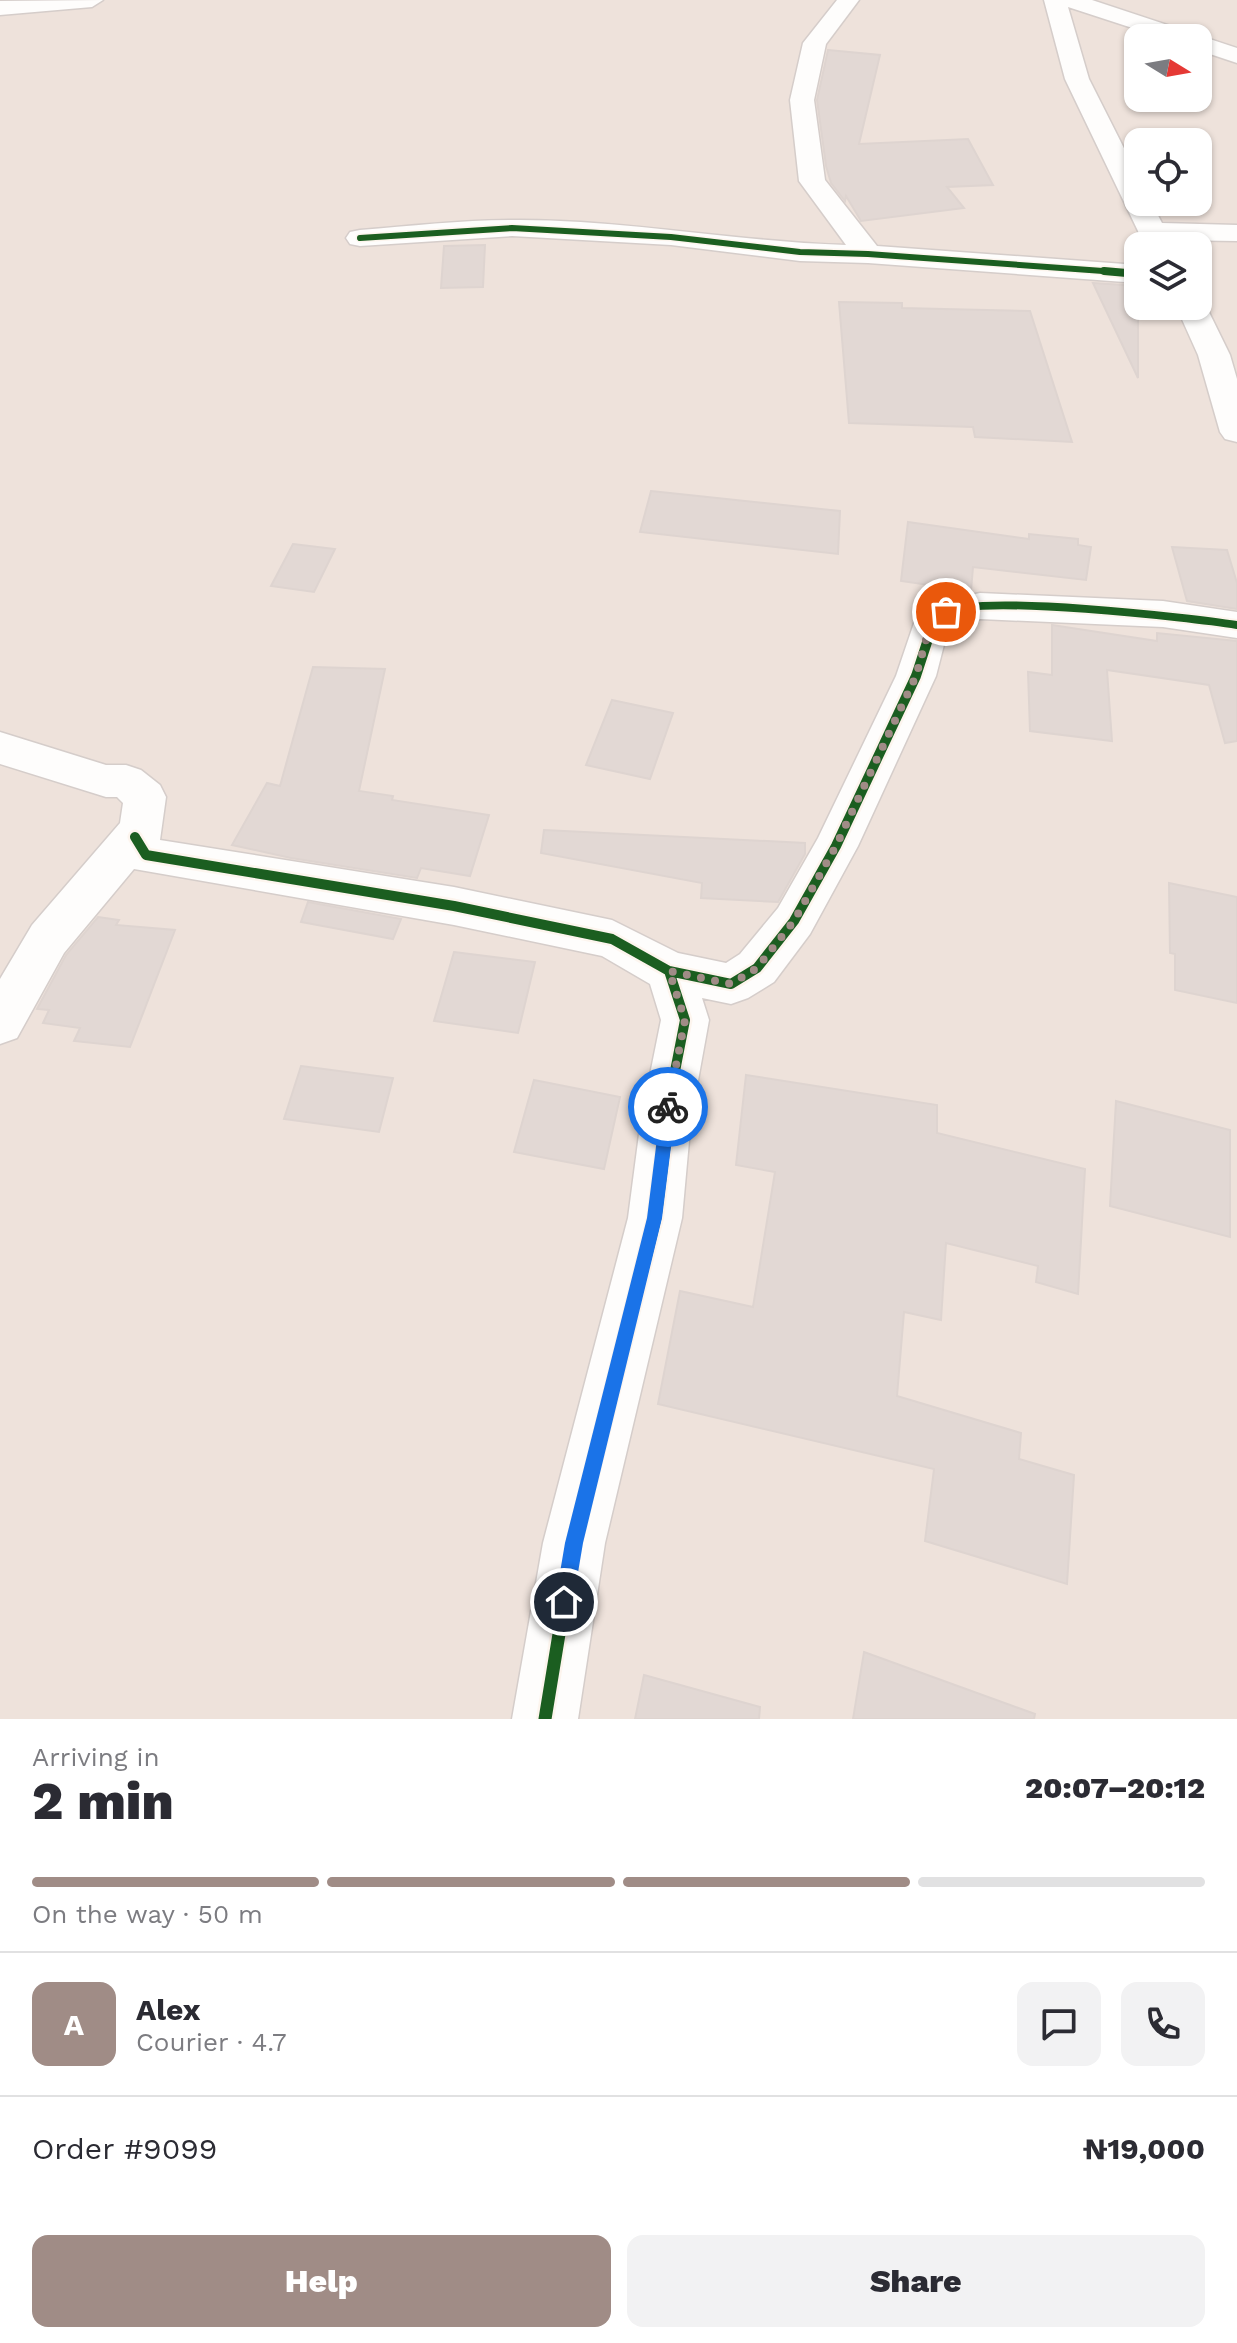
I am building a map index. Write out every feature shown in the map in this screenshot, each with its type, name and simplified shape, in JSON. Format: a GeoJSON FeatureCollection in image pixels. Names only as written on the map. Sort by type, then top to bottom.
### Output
{"type":"FeatureCollection","features":[{"type":"Feature","properties":{"kind":"street"},"geometry":{"type":"LineString","coordinates":[[0,8],[92,0]]}},
{"type":"Feature","properties":{"kind":"street"},"geometry":{"type":"LineString","coordinates":[[848,0],[815,43],[802,100],[812,181],[868,254]]}},
{"type":"Feature","properties":{"kind":"street"},"geometry":{"type":"LineString","coordinates":[[1055,0],[1077,79],[1151,232]]}},
{"type":"Feature","properties":{"kind":"street"},"geometry":{"type":"LineString","coordinates":[[1070,0],[1143,24]]}},
{"type":"Feature","properties":{"kind":"street"},"geometry":{"type":"LineString","coordinates":[[1212,47],[1237,56]]}},
{"type":"Feature","properties":{"kind":"street"},"geometry":{"type":"LineString","coordinates":[[360,238],[512,228],[671,237],[800,252],[1124,273]]}},
{"type":"Feature","properties":{"kind":"street"},"geometry":{"type":"LineString","coordinates":[[1212,235],[1237,233]]}},
{"type":"Feature","properties":{"kind":"street"},"geometry":{"type":"LineString","coordinates":[[1198,320],[1214,355],[1237,432]]}},
{"type":"Feature","properties":{"kind":"street"},"geometry":{"type":"LineString","coordinates":[[135,837],[146,855],[454,906],[612,939],[669,971],[731,984],[757,968],[794,921],[836,846],[916,676],[928,633],[946,612],[980,606],[1068,609],[1163,614],[1237,625]]}},
{"type":"Feature","properties":{"kind":"street"},"geometry":{"type":"LineString","coordinates":[[0,748],[106,781],[126,781],[145,797],[141,829],[48,939],[0,1023]]}},
{"type":"Feature","properties":{"kind":"street"},"geometry":{"type":"LineString","coordinates":[[545,1719],[574,1543],[655,1218],[666,1119],[685,1020],[669,971]]}},
{"type":"Feature","properties":{"kind":"shaded area"},"geometry":{"type":"Polygon","coordinates":[[[0,0],[1237,0],[1237,1719],[0,1719],[0,0]]]}},
{"type":"Feature","properties":{"kind":"building"},"geometry":{"type":"Polygon","coordinates":[[[828,50],[880,55],[859,144],[968,139],[993,185],[947,187],[964,208],[861,221],[846,196],[845,201],[831,183],[826,166],[817,100],[828,50]]]}},
{"type":"Feature","properties":{"kind":"building"},"geometry":{"type":"Polygon","coordinates":[[[485,245],[483,287],[441,288],[444,246],[485,245]]]}},
{"type":"Feature","properties":{"kind":"building"},"geometry":{"type":"Polygon","coordinates":[[[1093,283],[1124,285],[1124,320],[1138,320],[1138,378],[1093,283]]]}},
{"type":"Feature","properties":{"kind":"building"},"geometry":{"type":"Polygon","coordinates":[[[839,302],[902,303],[902,308],[1030,311],[1072,442],[975,437],[973,427],[849,423],[839,302]]]}},
{"type":"Feature","properties":{"kind":"building"},"geometry":{"type":"Polygon","coordinates":[[[651,491],[840,511],[838,554],[640,532],[651,491]]]}},
{"type":"Feature","properties":{"kind":"building"},"geometry":{"type":"Polygon","coordinates":[[[908,522],[1029,539],[1029,534],[1078,539],[1078,545],[1091,547],[1086,580],[973,567],[971,591],[901,581],[908,522]]]}},
{"type":"Feature","properties":{"kind":"building"},"geometry":{"type":"Polygon","coordinates":[[[293,544],[335,549],[314,592],[271,586],[293,544]]]}},
{"type":"Feature","properties":{"kind":"building"},"geometry":{"type":"Polygon","coordinates":[[[1172,547],[1227,550],[1237,583],[1237,609],[1187,601],[1172,547]]]}},
{"type":"Feature","properties":{"kind":"building"},"geometry":{"type":"Polygon","coordinates":[[[1052,625],[1157,641],[1157,633],[1237,641],[1237,741],[1225,743],[1209,685],[1107,670],[1112,741],[1030,731],[1028,672],[1052,675],[1052,625]]]}},
{"type":"Feature","properties":{"kind":"building"},"geometry":{"type":"Polygon","coordinates":[[[313,667],[385,669],[359,791],[393,796],[392,800],[489,815],[470,876],[421,868],[417,878],[291,858],[232,845],[267,783],[280,786],[313,667]]]}},
{"type":"Feature","properties":{"kind":"building"},"geometry":{"type":"Polygon","coordinates":[[[612,700],[673,713],[650,779],[586,765],[612,700]]]}},
{"type":"Feature","properties":{"kind":"building"},"geometry":{"type":"Polygon","coordinates":[[[544,830],[805,843],[805,854],[778,902],[701,898],[702,883],[541,853],[544,830]]]}},
{"type":"Feature","properties":{"kind":"building"},"geometry":{"type":"Polygon","coordinates":[[[1169,883],[1237,897],[1237,1003],[1175,990],[1175,954],[1170,953],[1169,883]]]}},
{"type":"Feature","properties":{"kind":"building"},"geometry":{"type":"Polygon","coordinates":[[[308,902],[401,919],[393,939],[301,922],[308,902]]]}},
{"type":"Feature","properties":{"kind":"building"},"geometry":{"type":"Polygon","coordinates":[[[98,917],[119,920],[116,925],[175,930],[130,1047],[74,1041],[80,1028],[43,1023],[49,1010],[37,1009],[66,955],[98,917]]]}},
{"type":"Feature","properties":{"kind":"building"},"geometry":{"type":"Polygon","coordinates":[[[454,952],[535,962],[518,1033],[434,1021],[454,952]]]}},
{"type":"Feature","properties":{"kind":"building"},"geometry":{"type":"Polygon","coordinates":[[[301,1066],[393,1078],[379,1132],[284,1119],[301,1066]]]}},
{"type":"Feature","properties":{"kind":"building"},"geometry":{"type":"Polygon","coordinates":[[[746,1075],[937,1105],[937,1133],[1085,1169],[1078,1294],[1036,1282],[1038,1266],[946,1243],[941,1320],[904,1312],[897,1396],[1021,1433],[1019,1459],[1074,1475],[1067,1584],[925,1541],[934,1469],[658,1404],[680,1291],[753,1307],[775,1172],[736,1165],[746,1075]]]}},
{"type":"Feature","properties":{"kind":"building"},"geometry":{"type":"Polygon","coordinates":[[[534,1080],[620,1097],[604,1169],[514,1152],[534,1080]]]}},
{"type":"Feature","properties":{"kind":"building"},"geometry":{"type":"Polygon","coordinates":[[[1116,1101],[1230,1130],[1230,1237],[1110,1206],[1116,1101]]]}},
{"type":"Feature","properties":{"kind":"building"},"geometry":{"type":"Polygon","coordinates":[[[864,1652],[1035,1714],[1034,1719],[853,1719],[864,1652]]]}},
{"type":"Feature","properties":{"kind":"building"},"geometry":{"type":"Polygon","coordinates":[[[644,1675],[760,1707],[759,1719],[635,1719],[644,1675]]]}},
{"type":"Feature","properties":{"kind":"cycle path"},"geometry":{"type":"LineString","coordinates":[[360,238],[512,228],[671,237],[800,252],[1124,273]]}},
{"type":"Feature","properties":{"kind":"cycle path"},"geometry":{"type":"LineString","coordinates":[[669,971],[731,984],[757,968],[794,921],[836,846],[916,676],[928,633],[946,612],[980,606],[1068,609],[1163,614],[1237,625]]}},
{"type":"Feature","properties":{"kind":"cycle path"},"geometry":{"type":"LineString","coordinates":[[135,837],[146,855],[454,906],[612,939],[669,971],[685,1020],[666,1119],[655,1218],[574,1543],[545,1719]]}},
{"type":"Feature","properties":{"kind":"way so far"},"geometry":{"type":"LineString","coordinates":[[668,1107],[685,1020],[669,971],[731,984],[757,968],[794,921],[836,846],[916,676],[928,633],[946,612]]}},
{"type":"Feature","properties":{"kind":"route"},"geometry":{"type":"LineString","coordinates":[[564,1602],[574,1543],[655,1218],[668,1107]]}}]}
